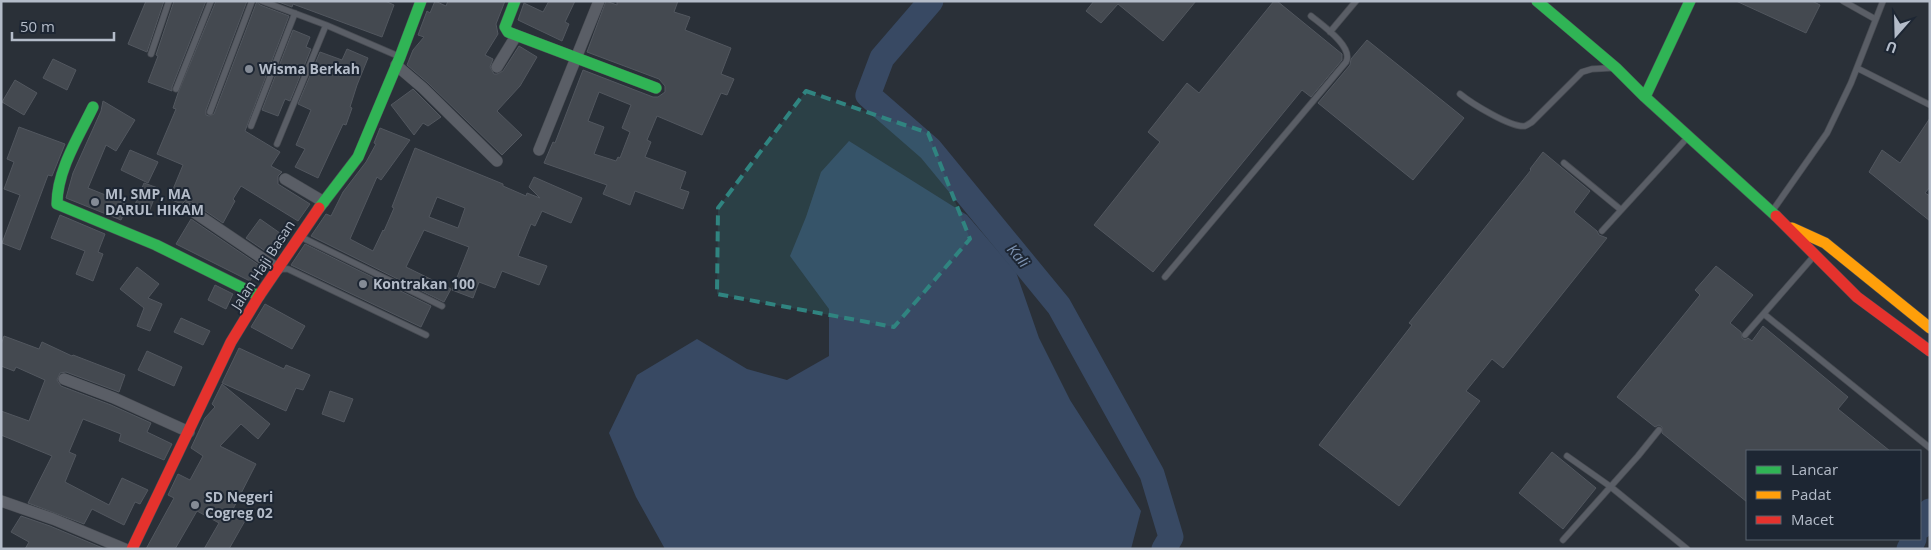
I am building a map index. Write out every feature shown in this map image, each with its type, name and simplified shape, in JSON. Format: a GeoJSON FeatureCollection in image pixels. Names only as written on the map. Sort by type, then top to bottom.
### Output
{"type":"FeatureCollection","features":[{"type":"Feature","properties":{"kind":"street","name":"Jalan Haji Basan"},"geometry":{"type":"LineString","coordinates":[[132,549],[231,342],[299,236],[358,157],[421,1]]}},
{"type":"Feature","properties":{"kind":"street"},"geometry":{"type":"LineString","coordinates":[[515,1],[505,27],[508,32],[656,88]]}},
{"type":"Feature","properties":{"kind":"street"},"geometry":{"type":"LineString","coordinates":[[538,150],[599,1]]}},
{"type":"Feature","properties":{"kind":"street"},"geometry":{"type":"LineString","coordinates":[[1537,1],[1616,68],[1688,137],[1772,212],[1857,297],[1930,351]]}},
{"type":"Feature","properties":{"kind":"street"},"geometry":{"type":"LineString","coordinates":[[1645,97],[1690,1]]}},
{"type":"Feature","properties":{"kind":"street"},"geometry":{"type":"LineString","coordinates":[[496,67],[516,36]]}},
{"type":"Feature","properties":{"kind":"street"},"geometry":{"type":"LineString","coordinates":[[398,61],[497,160]]}},
{"type":"Feature","properties":{"kind":"street"},"geometry":{"type":"LineString","coordinates":[[93,107],[58,190],[57,204],[156,245],[259,296]]}},
{"type":"Feature","properties":{"kind":"street"},"geometry":{"type":"LineString","coordinates":[[285,179],[324,202]]}},
{"type":"Feature","properties":{"kind":"street"},"geometry":{"type":"LineString","coordinates":[[188,208],[278,269]]}},
{"type":"Feature","properties":{"kind":"street"},"geometry":{"type":"LineString","coordinates":[[1786,225],[1825,243],[1930,328]]}},
{"type":"Feature","properties":{"kind":"street"},"geometry":{"type":"LineString","coordinates":[[64,379],[114,398],[189,432]]}},
{"type":"Feature","properties":{"kind":"street"},"geometry":{"type":"LineString","coordinates":[[1,501],[53,519],[125,549]]}},
{"type":"Feature","properties":{"kind":"lane"},"geometry":{"type":"LineString","coordinates":[[150,54],[169,1]]}},
{"type":"Feature","properties":{"kind":"lane"},"geometry":{"type":"LineString","coordinates":[[176,89],[211,1]]}},
{"type":"Feature","properties":{"kind":"lane"},"geometry":{"type":"LineString","coordinates":[[210,112],[252,1]]}},
{"type":"Feature","properties":{"kind":"lane"},"geometry":{"type":"LineString","coordinates":[[262,1],[326,25],[398,61]]}},
{"type":"Feature","properties":{"kind":"lane"},"geometry":{"type":"LineString","coordinates":[[1330,32],[1356,1]]}},
{"type":"Feature","properties":{"kind":"lane"},"geometry":{"type":"LineString","coordinates":[[1843,1],[1875,19]]}},
{"type":"Feature","properties":{"kind":"lane"},"geometry":{"type":"LineString","coordinates":[[1772,212],[1827,133],[1842,105],[1883,1]]}},
{"type":"Feature","properties":{"kind":"lane"},"geometry":{"type":"LineString","coordinates":[[251,126],[295,13]]}},
{"type":"Feature","properties":{"kind":"lane"},"geometry":{"type":"LineString","coordinates":[[1165,277],[1346,62],[1348,52],[1330,32],[1311,16]]}},
{"type":"Feature","properties":{"kind":"lane"},"geometry":{"type":"LineString","coordinates":[[277,144],[326,25]]}},
{"type":"Feature","properties":{"kind":"lane"},"geometry":{"type":"LineString","coordinates":[[1460,94],[1481,109],[1517,125],[1525,126],[1532,122],[1582,72],[1592,69],[1616,68]]}},
{"type":"Feature","properties":{"kind":"lane"},"geometry":{"type":"LineString","coordinates":[[1857,68],[1930,105]]}},
{"type":"Feature","properties":{"kind":"lane"},"geometry":{"type":"LineString","coordinates":[[1602,231],[1688,137]]}},
{"type":"Feature","properties":{"kind":"lane"},"geometry":{"type":"LineString","coordinates":[[1564,163],[1620,210]]}},
{"type":"Feature","properties":{"kind":"lane"},"geometry":{"type":"LineString","coordinates":[[299,236],[442,306]]}},
{"type":"Feature","properties":{"kind":"lane"},"geometry":{"type":"LineString","coordinates":[[1745,335],[1825,243]]}},
{"type":"Feature","properties":{"kind":"lane"},"geometry":{"type":"LineString","coordinates":[[278,269],[288,269],[426,335]]}},
{"type":"Feature","properties":{"kind":"lane"},"geometry":{"type":"LineString","coordinates":[[1764,314],[1930,448]]}},
{"type":"Feature","properties":{"kind":"lane"},"geometry":{"type":"LineString","coordinates":[[1562,540],[1611,487],[1659,430]]}},
{"type":"Feature","properties":{"kind":"lane"},"geometry":{"type":"LineString","coordinates":[[1567,456],[1611,487],[1687,549]]}},
{"type":"Feature","properties":{"kind":"highlighted area"},"geometry":{"type":"Polygon","coordinates":[[[806,91],[928,133],[970,239],[894,327],[717,294],[718,208],[806,91]]]}},
{"type":"Feature","properties":{"kind":"water"},"geometry":{"type":"Polygon","coordinates":[[[849,141],[967,215],[1016,272],[1039,338],[1070,400],[1141,511],[1131,549],[665,549],[636,497],[609,433],[637,375],[697,339],[747,369],[787,380],[829,356],[829,309],[790,256],[806,217],[821,172],[849,141]]]}},
{"type":"Feature","properties":{"kind":"building"},"geometry":{"type":"Polygon","coordinates":[[[146,1],[164,1],[147,52],[128,44],[146,1]]]}},
{"type":"Feature","properties":{"kind":"building"},"geometry":{"type":"Polygon","coordinates":[[[174,1],[206,1],[172,91],[148,82],[158,56],[156,55],[174,1]]]}},
{"type":"Feature","properties":{"kind":"building"},"geometry":{"type":"Polygon","coordinates":[[[216,1],[247,1],[206,110],[206,115],[209,116],[214,114],[257,1],[260,5],[289,16],[245,131],[280,152],[271,166],[282,172],[278,176],[278,184],[310,204],[298,221],[241,186],[233,199],[235,201],[223,223],[192,202],[185,201],[182,204],[169,199],[183,165],[157,154],[176,109],[173,108],[178,93],[216,1]]]}},
{"type":"Feature","properties":{"kind":"building"},"geometry":{"type":"Polygon","coordinates":[[[276,1],[385,1],[394,5],[382,37],[293,4],[292,7],[276,1]]]}},
{"type":"Feature","properties":{"kind":"building"},"geometry":{"type":"Polygon","coordinates":[[[435,1],[446,6],[448,1],[505,1],[496,24],[498,34],[485,55],[493,59],[490,67],[494,74],[503,71],[519,46],[537,57],[520,86],[497,111],[522,135],[502,155],[407,65],[413,50],[424,37],[418,35],[427,11],[430,13],[435,1]]]}},
{"type":"Feature","properties":{"kind":"building"},"geometry":{"type":"Polygon","coordinates":[[[549,1],[575,1],[565,22],[569,24],[562,41],[518,20],[524,3],[543,12],[549,1]]]}},
{"type":"Feature","properties":{"kind":"building"},"geometry":{"type":"Polygon","coordinates":[[[606,1],[617,5],[617,1],[678,1],[674,12],[690,17],[685,30],[731,48],[721,74],[734,79],[727,95],[721,93],[702,135],[657,116],[647,140],[651,142],[645,157],[686,172],[680,189],[689,192],[683,209],[635,191],[630,205],[603,194],[607,185],[544,163],[553,142],[555,143],[583,70],[653,97],[658,97],[665,92],[665,86],[659,79],[587,52],[606,1]],[[599,92],[588,121],[604,127],[594,154],[616,161],[618,157],[620,158],[630,132],[622,128],[631,105],[599,92]]]}},
{"type":"Feature","properties":{"kind":"building"},"geometry":{"type":"Polygon","coordinates":[[[1094,1],[1196,1],[1163,41],[1118,4],[1101,23],[1086,11],[1094,1]]]}},
{"type":"Feature","properties":{"kind":"building"},"geometry":{"type":"Polygon","coordinates":[[[1274,1],[1277,1],[1342,54],[1342,60],[1311,97],[1302,90],[1153,272],[1094,225],[1160,142],[1148,132],[1187,83],[1199,93],[1274,1]]]}},
{"type":"Feature","properties":{"kind":"building"},"geometry":{"type":"Polygon","coordinates":[[[1736,1],[1812,1],[1820,5],[1806,33],[1736,1]]]}},
{"type":"Feature","properties":{"kind":"building"},"geometry":{"type":"Polygon","coordinates":[[[293,30],[310,37],[306,47],[311,49],[290,101],[285,99],[278,116],[262,110],[293,30]]]}},
{"type":"Feature","properties":{"kind":"building"},"geometry":{"type":"Polygon","coordinates":[[[1367,40],[1464,118],[1413,180],[1318,103],[1350,65],[1351,59],[1367,40]]]}},
{"type":"Feature","properties":{"kind":"building"},"geometry":{"type":"Polygon","coordinates":[[[347,49],[368,58],[357,85],[346,125],[343,124],[318,178],[295,167],[305,149],[296,145],[311,110],[298,104],[320,52],[342,60],[347,49]]]}},
{"type":"Feature","properties":{"kind":"building"},"geometry":{"type":"Polygon","coordinates":[[[53,59],[76,70],[67,90],[43,78],[53,59]]]}},
{"type":"Feature","properties":{"kind":"building"},"geometry":{"type":"Polygon","coordinates":[[[15,80],[37,93],[24,115],[2,102],[15,80]]]}},
{"type":"Feature","properties":{"kind":"building"},"geometry":{"type":"Polygon","coordinates":[[[413,89],[441,117],[428,126],[423,123],[414,135],[391,105],[413,89]]]}},
{"type":"Feature","properties":{"kind":"building"},"geometry":{"type":"Polygon","coordinates":[[[103,101],[135,120],[116,151],[106,145],[88,188],[128,204],[121,220],[66,198],[73,173],[101,111],[103,101]]]}},
{"type":"Feature","properties":{"kind":"building"},"geometry":{"type":"Polygon","coordinates":[[[1930,118],[1930,187],[1925,193],[1930,196],[1930,221],[1869,172],[1882,150],[1900,163],[1930,118]]]}},
{"type":"Feature","properties":{"kind":"building"},"geometry":{"type":"Polygon","coordinates":[[[19,127],[65,144],[52,176],[48,175],[20,250],[2,243],[20,195],[4,189],[14,162],[7,159],[19,127]]]}},
{"type":"Feature","properties":{"kind":"building"},"geometry":{"type":"Polygon","coordinates":[[[380,128],[410,140],[381,180],[377,177],[350,239],[373,251],[394,208],[392,207],[415,148],[503,184],[503,186],[526,196],[527,193],[540,198],[529,187],[534,177],[582,198],[571,223],[542,211],[535,226],[531,224],[518,256],[547,266],[539,285],[502,271],[495,288],[479,282],[473,298],[452,290],[469,247],[424,230],[406,267],[451,289],[444,302],[311,236],[326,214],[331,216],[343,192],[366,162],[376,144],[374,143],[380,128]],[[437,197],[429,217],[458,228],[465,208],[437,197]]]}},
{"type":"Feature","properties":{"kind":"building"},"geometry":{"type":"Polygon","coordinates":[[[130,150],[158,162],[148,183],[121,170],[130,150]]]}},
{"type":"Feature","properties":{"kind":"building"},"geometry":{"type":"Polygon","coordinates":[[[1543,152],[1590,191],[1574,212],[1597,231],[1599,235],[1607,238],[1503,368],[1492,359],[1466,391],[1480,401],[1399,506],[1319,445],[1412,325],[1409,323],[1531,170],[1543,152]]]}},
{"type":"Feature","properties":{"kind":"building"},"geometry":{"type":"Polygon","coordinates":[[[144,183],[158,188],[149,212],[134,207],[144,183]]]}},
{"type":"Feature","properties":{"kind":"building"},"geometry":{"type":"Polygon","coordinates":[[[60,215],[105,234],[98,252],[103,254],[93,281],[76,274],[85,251],[51,238],[60,215]]]}},
{"type":"Feature","properties":{"kind":"building"},"geometry":{"type":"Polygon","coordinates":[[[191,219],[259,265],[250,281],[176,244],[191,219]]]}},
{"type":"Feature","properties":{"kind":"building"},"geometry":{"type":"Polygon","coordinates":[[[260,219],[287,238],[274,257],[246,238],[260,219]]]}},
{"type":"Feature","properties":{"kind":"building","name":"Kontrakan 100"},"geometry":{"type":"Polygon","coordinates":[[[305,244],[431,306],[421,327],[291,265],[305,244]]]}},
{"type":"Feature","properties":{"kind":"building"},"geometry":{"type":"Polygon","coordinates":[[[1716,266],[1753,295],[1730,323],[1741,332],[1742,338],[1745,340],[1748,338],[1752,341],[1763,326],[1848,397],[1838,409],[1889,450],[1746,450],[1746,501],[1662,433],[1662,427],[1659,425],[1655,427],[1617,397],[1700,295],[1695,290],[1716,266]]]}},
{"type":"Feature","properties":{"kind":"building"},"geometry":{"type":"Polygon","coordinates":[[[137,267],[159,284],[148,298],[162,304],[150,331],[137,326],[144,308],[120,289],[137,267]]]}},
{"type":"Feature","properties":{"kind":"building"},"geometry":{"type":"Polygon","coordinates":[[[215,285],[233,294],[226,309],[208,300],[215,285]]]}},
{"type":"Feature","properties":{"kind":"building"},"geometry":{"type":"Polygon","coordinates":[[[265,304],[305,326],[292,349],[251,327],[265,304]]]}},
{"type":"Feature","properties":{"kind":"building"},"geometry":{"type":"Polygon","coordinates":[[[181,318],[210,331],[203,345],[174,332],[181,318]]]}},
{"type":"Feature","properties":{"kind":"building"},"geometry":{"type":"Polygon","coordinates":[[[4,336],[39,349],[42,342],[72,356],[125,375],[119,392],[66,372],[60,373],[57,380],[61,386],[151,423],[147,432],[172,444],[164,460],[119,441],[121,434],[83,419],[69,452],[76,455],[65,482],[109,505],[122,478],[148,490],[140,504],[135,502],[124,525],[92,509],[84,524],[28,503],[52,456],[1,435],[1,411],[29,421],[45,380],[16,367],[14,371],[1,366],[1,345],[4,336]]]}},
{"type":"Feature","properties":{"kind":"building"},"geometry":{"type":"Polygon","coordinates":[[[239,348],[284,369],[286,365],[310,375],[303,390],[296,388],[286,411],[222,383],[239,348]]]}},
{"type":"Feature","properties":{"kind":"building"},"geometry":{"type":"Polygon","coordinates":[[[147,351],[182,367],[174,386],[138,370],[147,351]]]}},
{"type":"Feature","properties":{"kind":"building"},"geometry":{"type":"Polygon","coordinates":[[[222,384],[270,424],[258,439],[241,424],[220,446],[256,464],[232,511],[246,519],[229,549],[204,549],[219,523],[197,511],[175,549],[146,549],[174,498],[168,495],[178,474],[190,480],[203,456],[191,448],[205,418],[215,407],[212,404],[222,384]]]}},
{"type":"Feature","properties":{"kind":"building"},"geometry":{"type":"Polygon","coordinates":[[[330,391],[353,399],[344,422],[322,414],[330,391]]]}},
{"type":"Feature","properties":{"kind":"building"},"geometry":{"type":"Polygon","coordinates":[[[1552,452],[1596,488],[1563,529],[1519,493],[1552,452]]]}},
{"type":"Feature","properties":{"kind":"building"},"geometry":{"type":"Polygon","coordinates":[[[21,516],[105,549],[25,549],[29,542],[11,532],[21,516]]]}},
{"type":"Feature","properties":{"kind":"waterway","name":"Kali"},"geometry":{"type":"LineString","coordinates":[[931,1],[882,58],[868,95],[930,149],[1059,306],[1152,474],[1171,537],[1164,549]]}},
{"type":"Feature","properties":{"kind":"waterway"},"geometry":{"type":"LineString","coordinates":[[1921,525],[1930,511]]}},
{"type":"Feature","properties":{"kind":"waterway"},"geometry":{"type":"LineString","coordinates":[[1909,549],[1914,540]]}},
{"type":"Feature","properties":{"kind":"traffic: fast"},"geometry":{"type":"LineString","coordinates":[[319,208],[358,157],[421,1]]}},
{"type":"Feature","properties":{"kind":"traffic: fast"},"geometry":{"type":"LineString","coordinates":[[515,1],[505,27],[508,32],[656,88]]}},
{"type":"Feature","properties":{"kind":"traffic: fast"},"geometry":{"type":"LineString","coordinates":[[1537,1],[1616,68],[1645,97],[1776,216]]}},
{"type":"Feature","properties":{"kind":"traffic: fast"},"geometry":{"type":"LineString","coordinates":[[1645,97],[1690,1]]}},
{"type":"Feature","properties":{"kind":"traffic: fast"},"geometry":{"type":"LineString","coordinates":[[93,107],[75,141],[65,166],[58,191],[57,204],[156,245],[259,296]]}},
{"type":"Feature","properties":{"kind":"traffic: slow"},"geometry":{"type":"LineString","coordinates":[[1792,228],[1825,243],[1930,328]]}},
{"type":"Feature","properties":{"kind":"traffic: jam"},"geometry":{"type":"LineString","coordinates":[[132,549],[231,342],[259,296],[319,208]]}},
{"type":"Feature","properties":{"kind":"traffic: jam"},"geometry":{"type":"LineString","coordinates":[[1776,216],[1857,297],[1930,351]]}},
{"type":"Feature","properties":{"kind":"place","name":"Wisma Berkah"},"geometry":{"type":"Point","coordinates":[249,69]}},
{"type":"Feature","properties":{"kind":"place","name":"MI, SMP, MA DARUL HIKAM"},"geometry":{"type":"Point","coordinates":[95,202]}},
{"type":"Feature","properties":{"kind":"place","name":"Kontrakan 100"},"geometry":{"type":"Point","coordinates":[363,284]}},
{"type":"Feature","properties":{"kind":"place","name":"SD Negeri Cogreg 02"},"geometry":{"type":"Point","coordinates":[195,505]}}]}
